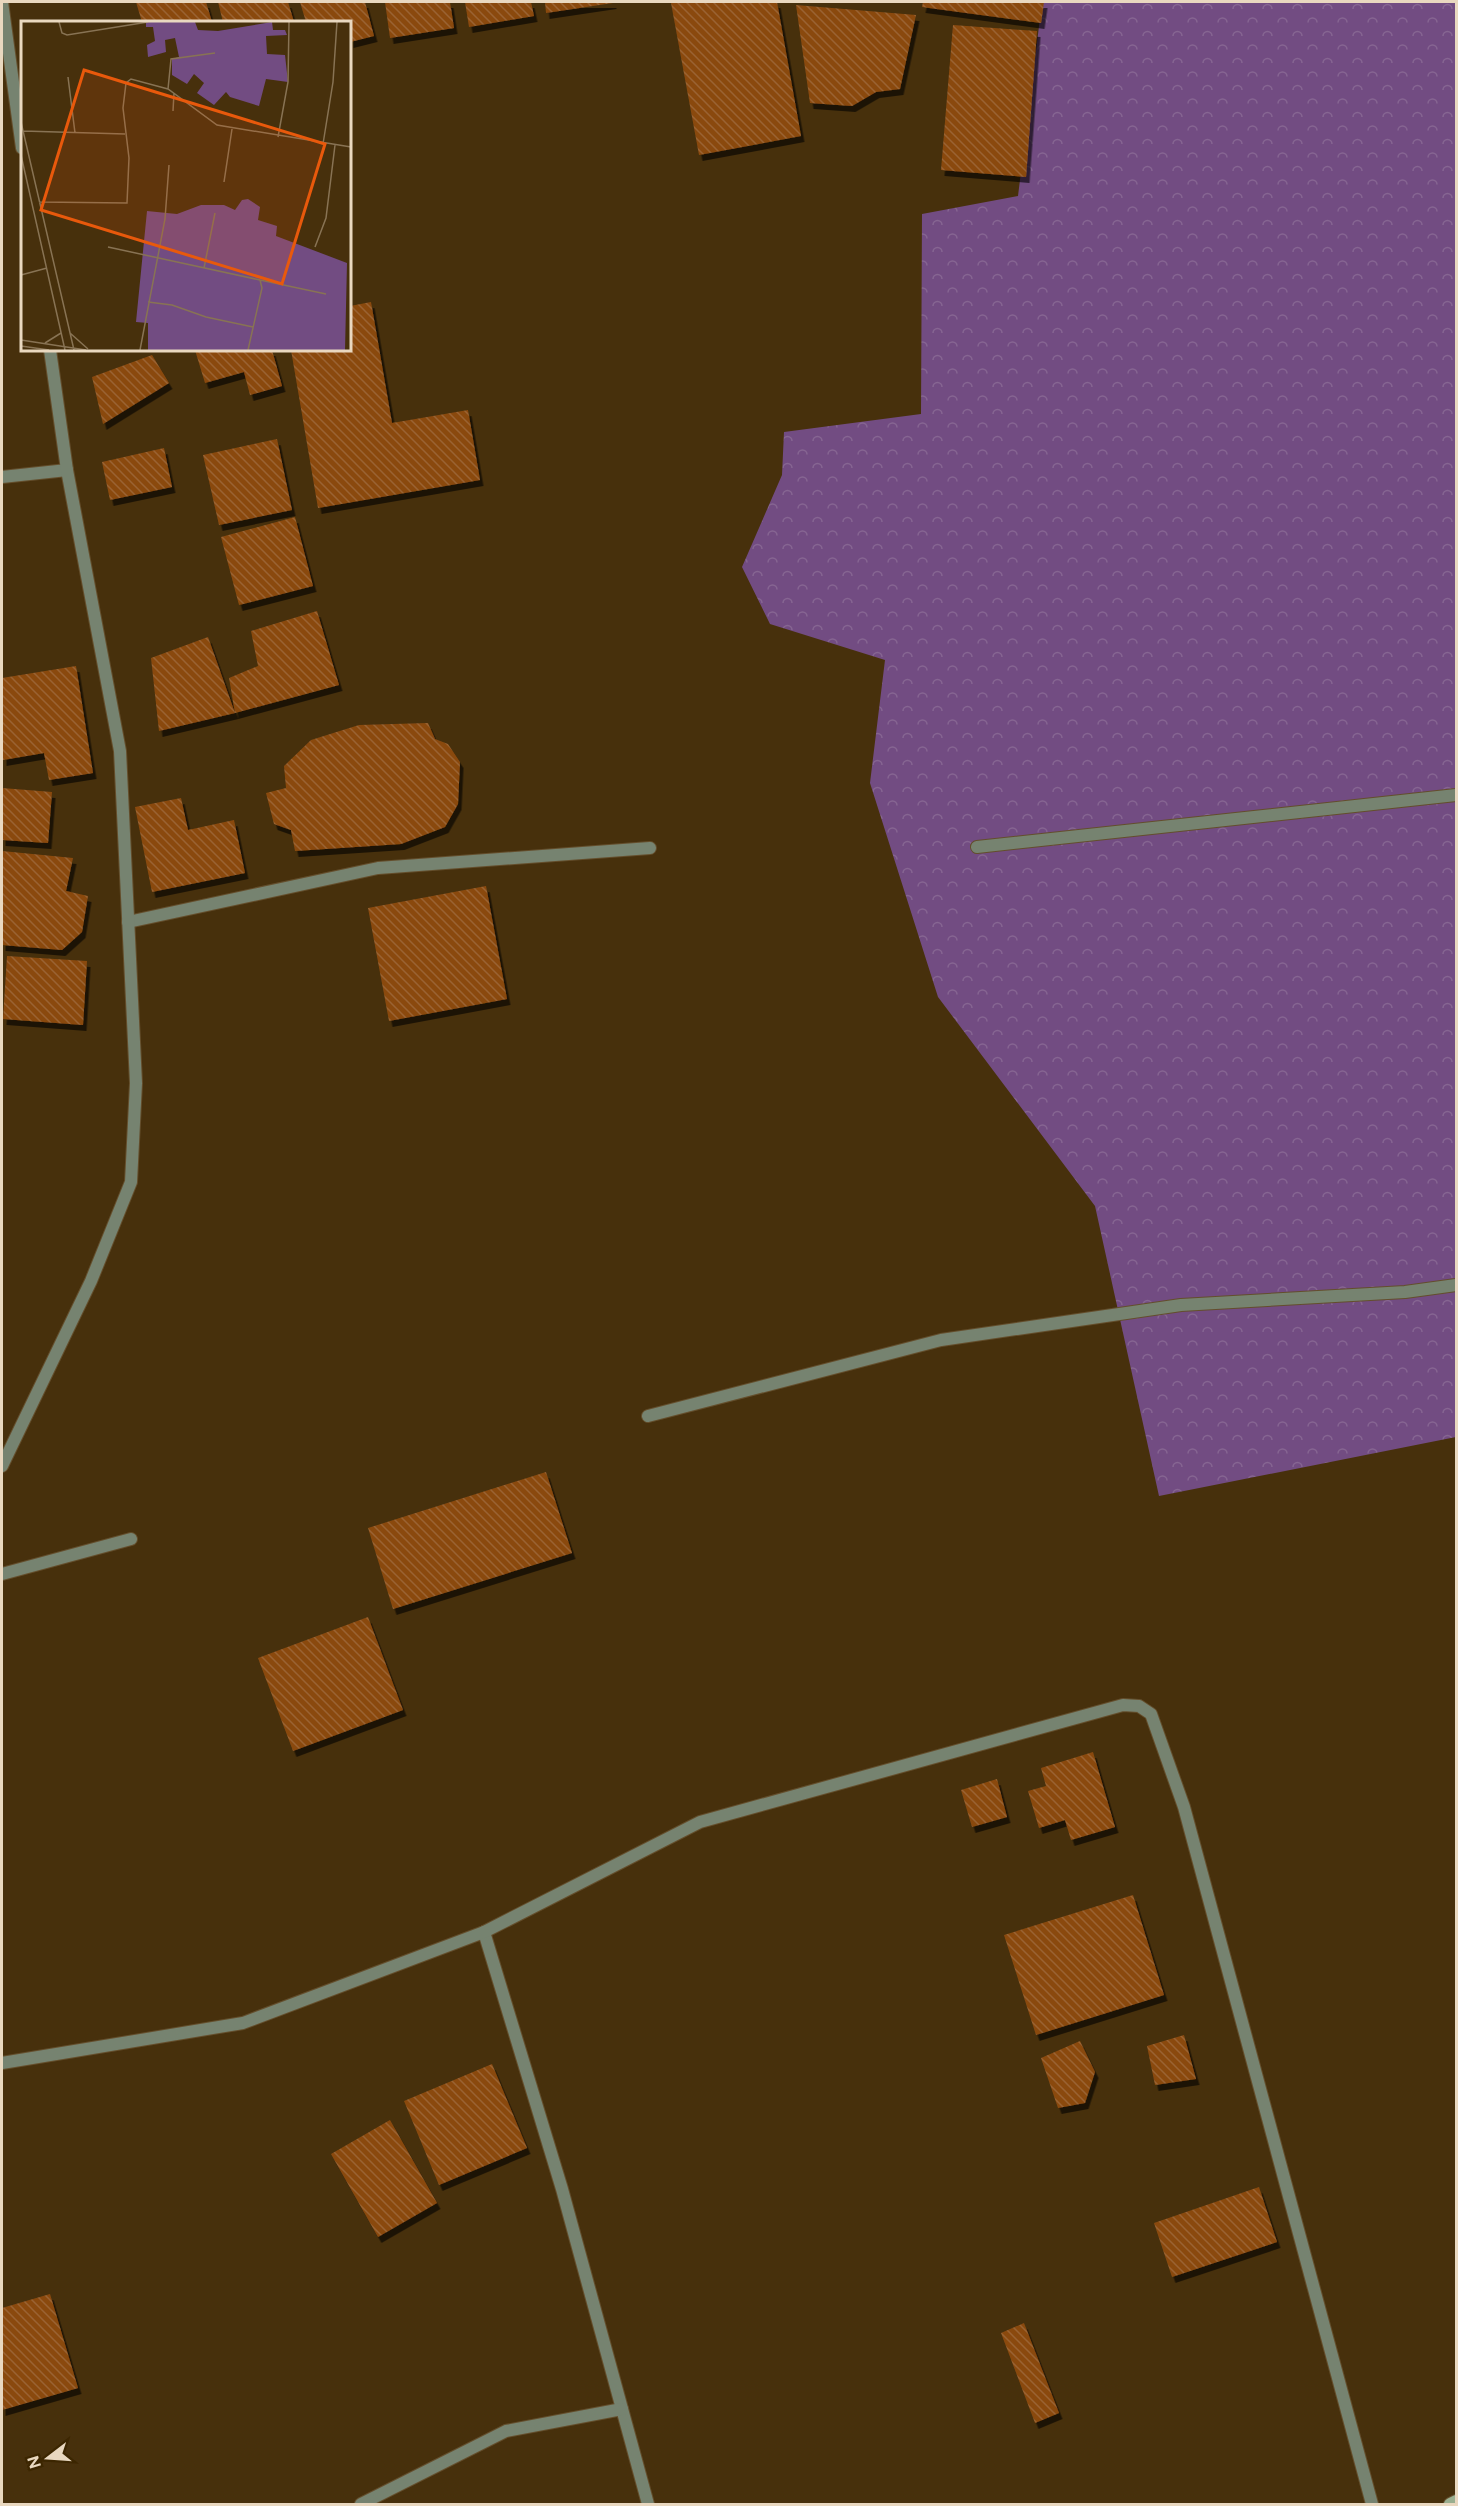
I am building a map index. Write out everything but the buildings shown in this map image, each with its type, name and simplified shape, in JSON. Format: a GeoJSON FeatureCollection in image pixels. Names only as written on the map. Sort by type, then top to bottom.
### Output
{"type":"FeatureCollection","features":[{"type":"Feature","properties":{"kind":"main road"},"geometry":{"type":"LineString","coordinates":[[1450,2505],[1456,2501]]}},
{"type":"Feature","properties":{"kind":"street"},"geometry":{"type":"LineString","coordinates":[[2,2],[21,141]]}},
{"type":"Feature","properties":{"kind":"street"},"geometry":{"type":"LineString","coordinates":[[2,1466],[91,1281],[131,1182],[136,1083],[120,751],[67,470],[50,351]]}},
{"type":"Feature","properties":{"kind":"street"},"geometry":{"type":"LineString","coordinates":[[2,477],[67,470]]}},
{"type":"Feature","properties":{"kind":"street"},"geometry":{"type":"LineString","coordinates":[[977,847],[1456,795]]}},
{"type":"Feature","properties":{"kind":"street"},"geometry":{"type":"LineString","coordinates":[[128,922],[378,867],[650,848]]}},
{"type":"Feature","properties":{"kind":"street"},"geometry":{"type":"LineString","coordinates":[[648,1416],[941,1340],[1181,1305],[1405,1292],[1456,1285]]}},
{"type":"Feature","properties":{"kind":"street"},"geometry":{"type":"LineString","coordinates":[[2,1574],[131,1539]]}},
{"type":"Feature","properties":{"kind":"street"},"geometry":{"type":"LineString","coordinates":[[2,2063],[243,2023],[484,1932],[699,1822],[1123,1705],[1139,1706],[1151,1714],[1184,1807],[1372,2505]]}},
{"type":"Feature","properties":{"kind":"street"},"geometry":{"type":"LineString","coordinates":[[484,1932],[562,2189],[648,2505]]}},
{"type":"Feature","properties":{"kind":"street"},"geometry":{"type":"LineString","coordinates":[[361,2505],[506,2431],[622,2409]]}},
{"type":"Feature","properties":{"kind":"green space"},"geometry":{"type":"Polygon","coordinates":[[[1042,2],[1456,2],[1456,1437],[1159,1496],[1095,1206],[938,997],[870,783],[885,660],[770,624],[742,567],[782,475],[784,432],[921,414],[922,214],[1018,196],[1042,2]]]}}]}
